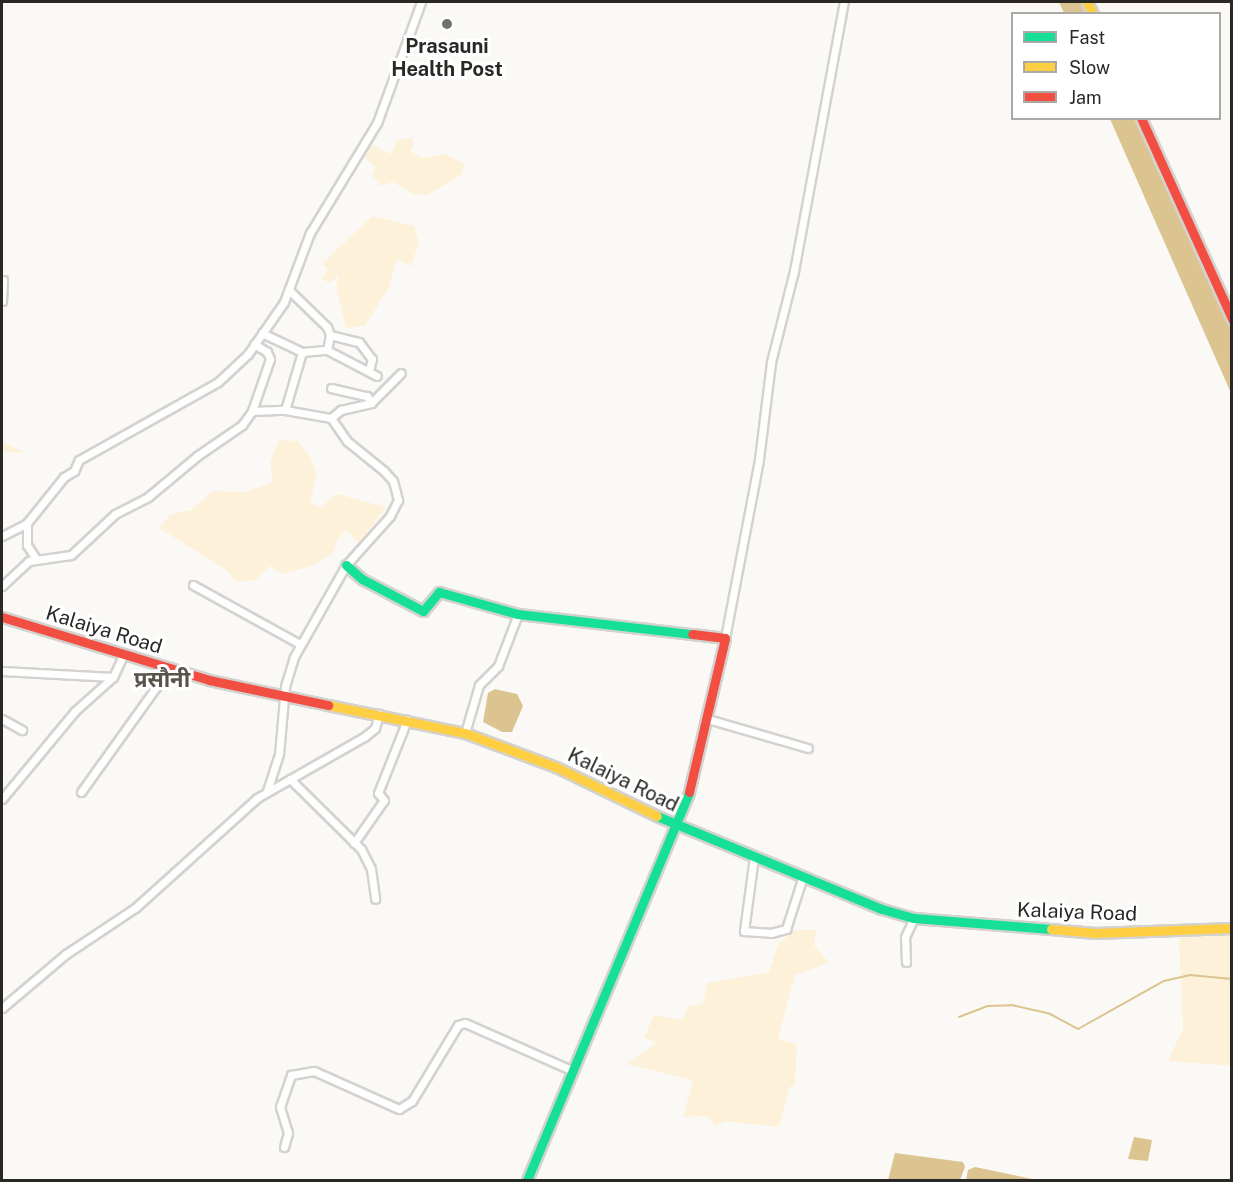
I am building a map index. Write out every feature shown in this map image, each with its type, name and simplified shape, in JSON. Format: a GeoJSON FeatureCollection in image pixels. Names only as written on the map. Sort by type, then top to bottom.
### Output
{"type":"FeatureCollection","features":[{"type":"Feature","properties":{"kind":"main road"},"geometry":{"type":"LineString","coordinates":[[1142,120],[1232,319]]}},
{"type":"Feature","properties":{"kind":"main road"},"geometry":{"type":"LineString","coordinates":[[346,565],[362,579],[423,611],[439,592],[518,614],[725,638],[696,775],[678,826],[571,1070],[527,1180]]}},
{"type":"Feature","properties":{"kind":"main road","name":"Kalaiya Road"},"geometry":{"type":"LineString","coordinates":[[2,616],[169,669],[285,696],[465,733],[556,767],[678,826],[915,918],[1095,933],[1232,928]]}},
{"type":"Feature","properties":{"kind":"street"},"geometry":{"type":"LineString","coordinates":[[2,536],[27,523],[64,477],[74,471],[79,460],[218,382],[235,369],[290,291],[310,233],[377,123],[421,2]]}},
{"type":"Feature","properties":{"kind":"street"},"geometry":{"type":"LineString","coordinates":[[725,638],[759,459],[771,362],[794,271],[844,2]]}},
{"type":"Feature","properties":{"kind":"street"},"geometry":{"type":"LineString","coordinates":[[2,301],[3,280]]}},
{"type":"Feature","properties":{"kind":"street"},"geometry":{"type":"LineString","coordinates":[[290,291],[315,312],[330,335],[359,342],[372,359],[369,370]]}},
{"type":"Feature","properties":{"kind":"street"},"geometry":{"type":"LineString","coordinates":[[262,333],[302,352],[327,350],[377,376]]}},
{"type":"Feature","properties":{"kind":"street"},"geometry":{"type":"LineString","coordinates":[[327,350],[330,335]]}},
{"type":"Feature","properties":{"kind":"street"},"geometry":{"type":"LineString","coordinates":[[2,586],[15,571],[36,559],[71,555],[115,514],[148,497],[196,456],[242,425],[252,411],[270,359],[267,352],[254,344]]}},
{"type":"Feature","properties":{"kind":"street"},"geometry":{"type":"LineString","coordinates":[[285,410],[302,352]]}},
{"type":"Feature","properties":{"kind":"street"},"geometry":{"type":"LineString","coordinates":[[331,418],[341,410],[371,403],[400,373]]}},
{"type":"Feature","properties":{"kind":"street"},"geometry":{"type":"LineString","coordinates":[[331,388],[367,396],[371,403]]}},
{"type":"Feature","properties":{"kind":"street"},"geometry":{"type":"LineString","coordinates":[[252,411],[285,410],[331,418],[347,441],[393,481],[398,500],[390,516],[346,565],[300,644],[289,670],[279,754],[267,791]]}},
{"type":"Feature","properties":{"kind":"street"},"geometry":{"type":"LineString","coordinates":[[27,523],[27,545],[36,559]]}},
{"type":"Feature","properties":{"kind":"street"},"geometry":{"type":"LineString","coordinates":[[193,585],[300,644]]}},
{"type":"Feature","properties":{"kind":"street"},"geometry":{"type":"LineString","coordinates":[[465,733],[479,685],[498,666],[518,614]]}},
{"type":"Feature","properties":{"kind":"street"},"geometry":{"type":"LineString","coordinates":[[2,799],[75,711],[113,677],[123,656]]}},
{"type":"Feature","properties":{"kind":"street"},"geometry":{"type":"LineString","coordinates":[[81,792],[169,669]]}},
{"type":"Feature","properties":{"kind":"street"},"geometry":{"type":"LineString","coordinates":[[2,671],[113,677]]}},
{"type":"Feature","properties":{"kind":"street"},"geometry":{"type":"LineString","coordinates":[[2,1008],[66,954],[135,908],[267,791],[364,737],[375,728],[379,714]]}},
{"type":"Feature","properties":{"kind":"street"},"geometry":{"type":"LineString","coordinates":[[2,719],[22,730]]}},
{"type":"Feature","properties":{"kind":"street"},"geometry":{"type":"LineString","coordinates":[[708,719],[808,748]]}},
{"type":"Feature","properties":{"kind":"street"},"geometry":{"type":"LineString","coordinates":[[354,843],[384,800],[378,793],[407,720]]}},
{"type":"Feature","properties":{"kind":"street"},"geometry":{"type":"LineString","coordinates":[[290,779],[354,843],[371,869],[375,899]]}},
{"type":"Feature","properties":{"kind":"street"},"geometry":{"type":"LineString","coordinates":[[754,857],[744,932],[771,933],[786,929],[803,876]]}},
{"type":"Feature","properties":{"kind":"street"},"geometry":{"type":"LineString","coordinates":[[906,962],[905,937],[915,918]]}},
{"type":"Feature","properties":{"kind":"street"},"geometry":{"type":"LineString","coordinates":[[284,1147],[288,1133],[280,1107],[291,1075],[314,1071],[399,1109],[412,1101],[458,1025],[465,1023],[571,1070]]}},
{"type":"Feature","properties":{"kind":"shaded area"},"geometry":{"type":"Polygon","coordinates":[[[1059,2],[1081,2],[1086,12],[1064,12],[1059,2]]]}},
{"type":"Feature","properties":{"kind":"shaded area"},"geometry":{"type":"Polygon","coordinates":[[[1110,120],[1135,120],[1231,328],[1231,393],[1110,120]]]}},
{"type":"Feature","properties":{"kind":"shaded area"},"geometry":{"type":"Polygon","coordinates":[[[412,138],[414,144],[410,151],[422,158],[446,154],[464,164],[461,175],[427,195],[415,195],[393,182],[380,186],[372,174],[376,167],[364,157],[372,145],[391,154],[397,140],[412,138]]]}},
{"type":"Feature","properties":{"kind":"shaded area"},"geometry":{"type":"Polygon","coordinates":[[[372,216],[414,226],[419,242],[411,266],[397,259],[389,287],[365,326],[346,328],[336,286],[339,274],[331,283],[321,279],[328,269],[322,264],[372,216]]]}},
{"type":"Feature","properties":{"kind":"shaded area"},"geometry":{"type":"Polygon","coordinates":[[[279,440],[298,441],[311,458],[317,474],[310,502],[320,508],[337,494],[386,507],[359,543],[346,530],[337,540],[333,553],[312,566],[282,574],[270,566],[256,580],[237,582],[225,569],[159,528],[171,514],[191,510],[213,491],[245,492],[273,482],[270,462],[279,440]]]}},
{"type":"Feature","properties":{"kind":"shaded area"},"geometry":{"type":"Polygon","coordinates":[[[2,441],[6,444],[27,453],[2,452],[2,441]]]}},
{"type":"Feature","properties":{"kind":"shaded area"},"geometry":{"type":"Polygon","coordinates":[[[495,689],[517,694],[523,706],[512,732],[502,732],[483,722],[488,693],[495,689]]]}},
{"type":"Feature","properties":{"kind":"shaded area"},"geometry":{"type":"Polygon","coordinates":[[[794,930],[816,930],[814,945],[829,963],[795,975],[779,1035],[780,1040],[797,1044],[795,1086],[789,1087],[779,1127],[725,1121],[715,1126],[707,1116],[683,1117],[693,1080],[626,1064],[656,1043],[644,1037],[654,1015],[683,1020],[689,1006],[703,1004],[707,983],[769,972],[778,945],[794,930]]]}},
{"type":"Feature","properties":{"kind":"shaded area"},"geometry":{"type":"Polygon","coordinates":[[[1231,935],[1231,1066],[1168,1061],[1183,1029],[1179,938],[1231,935]]]}},
{"type":"Feature","properties":{"kind":"shaded area"},"geometry":{"type":"Polygon","coordinates":[[[1134,1137],[1152,1140],[1148,1161],[1128,1159],[1134,1137]]]}},
{"type":"Feature","properties":{"kind":"shaded area"},"geometry":{"type":"Polygon","coordinates":[[[895,1153],[963,1162],[965,1167],[960,1180],[888,1180],[895,1153]]]}},
{"type":"Feature","properties":{"kind":"shaded area"},"geometry":{"type":"Polygon","coordinates":[[[975,1167],[1037,1180],[966,1180],[968,1170],[975,1167]]]}},
{"type":"Feature","properties":{"kind":"waterway"},"geometry":{"type":"LineString","coordinates":[[959,1017],[987,1006],[1012,1005],[1050,1014],[1078,1029],[1164,981],[1190,975],[1232,979]]}},
{"type":"Feature","properties":{"kind":"traffic: fast"},"geometry":{"type":"LineString","coordinates":[[346,565],[362,579],[423,611],[439,592],[518,614],[692,634]]}},
{"type":"Feature","properties":{"kind":"traffic: fast"},"geometry":{"type":"LineString","coordinates":[[527,1180],[689,792]]}},
{"type":"Feature","properties":{"kind":"traffic: fast"},"geometry":{"type":"LineString","coordinates":[[657,816],[882,909],[914,918],[1051,929]]}},
{"type":"Feature","properties":{"kind":"traffic: slow"},"geometry":{"type":"LineString","coordinates":[[1087,2],[1092,12]]}},
{"type":"Feature","properties":{"kind":"traffic: slow"},"geometry":{"type":"LineString","coordinates":[[328,705],[465,733],[556,767],[657,816]]}},
{"type":"Feature","properties":{"kind":"traffic: slow"},"geometry":{"type":"LineString","coordinates":[[1051,929],[1095,933],[1232,928]]}},
{"type":"Feature","properties":{"kind":"traffic: jam"},"geometry":{"type":"LineString","coordinates":[[1142,120],[1232,319]]}},
{"type":"Feature","properties":{"kind":"traffic: jam"},"geometry":{"type":"LineString","coordinates":[[2,617],[209,680],[328,705]]}},
{"type":"Feature","properties":{"kind":"traffic: jam"},"geometry":{"type":"LineString","coordinates":[[689,792],[725,638],[692,634]]}},
{"type":"Feature","properties":{"kind":"place","name":"Prasauni Health Post"},"geometry":{"type":"Point","coordinates":[447,24]}},
{"type":"Feature","properties":{"kind":"district","name":"प्रसौनी"},"geometry":{"type":"Point","coordinates":[162,680]}}]}
